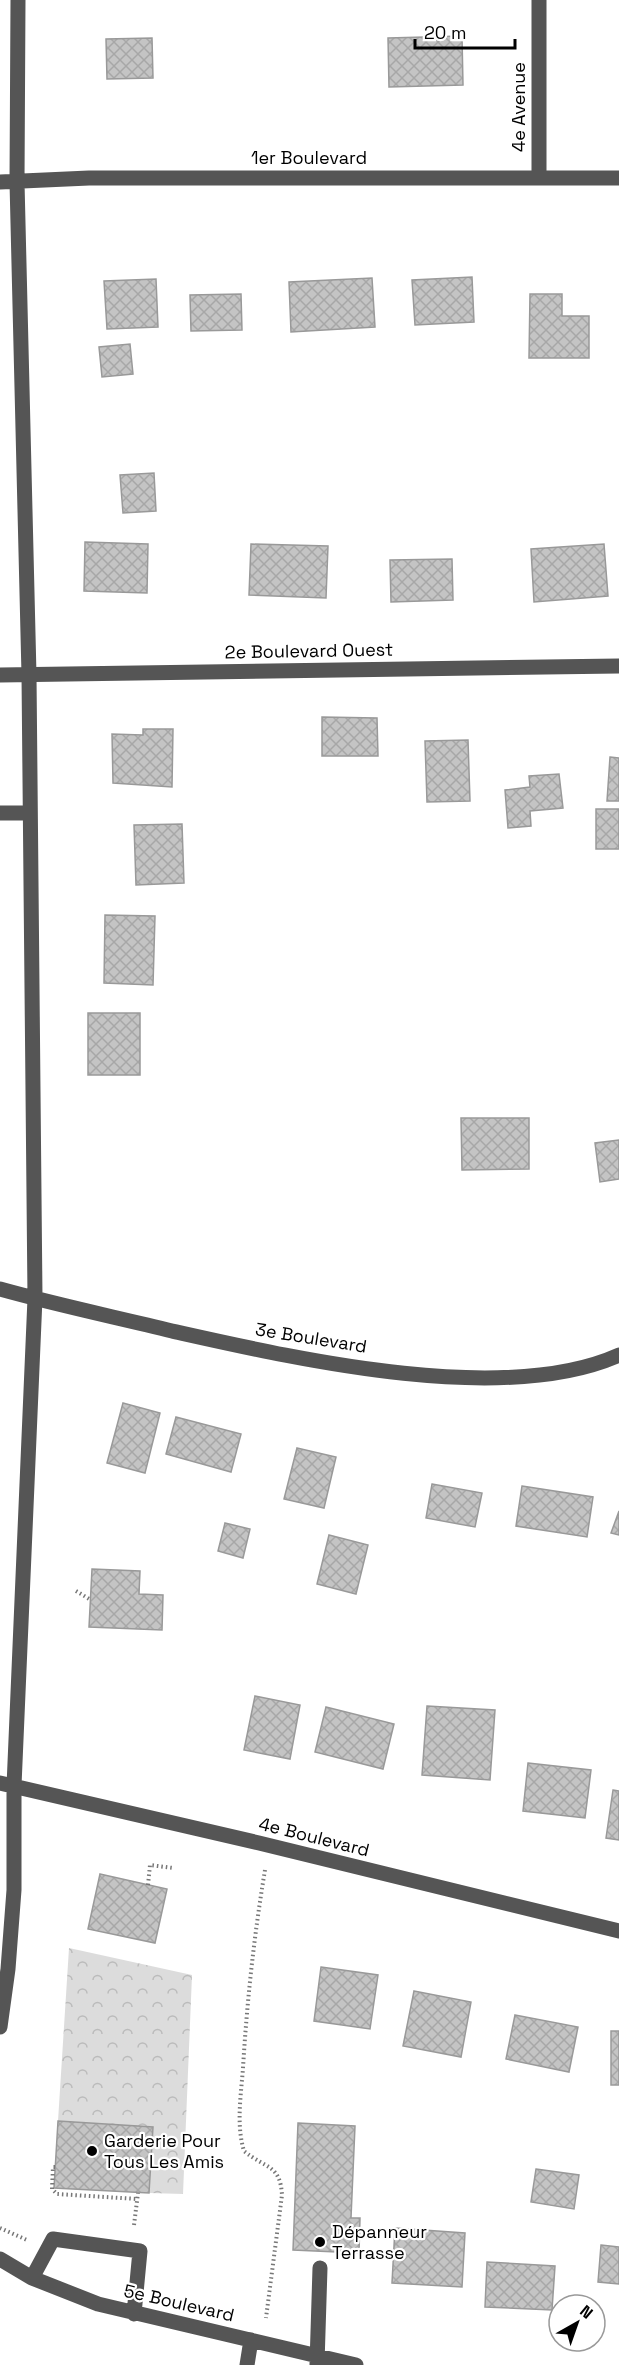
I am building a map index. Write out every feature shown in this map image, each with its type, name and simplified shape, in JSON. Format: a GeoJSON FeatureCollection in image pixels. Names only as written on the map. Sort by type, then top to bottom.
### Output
{"type":"FeatureCollection","features":[{"type":"Feature","properties":{"kind":"street"},"geometry":{"type":"LineString","coordinates":[[0,2027],[8,1969],[14,1890],[7,1785],[35,1298],[28,675],[17,182],[18,0]]}},
{"type":"Feature","properties":{"kind":"street","name":"4e Avenue"},"geometry":{"type":"LineString","coordinates":[[538,0],[539,177]]}},
{"type":"Feature","properties":{"kind":"street","name":"1er Boulevard"},"geometry":{"type":"LineString","coordinates":[[0,182],[89,178],[619,178]]}},
{"type":"Feature","properties":{"kind":"street","name":"2e Boulevard Ouest"},"geometry":{"type":"LineString","coordinates":[[0,675],[619,666]]}},
{"type":"Feature","properties":{"kind":"street"},"geometry":{"type":"LineString","coordinates":[[0,813],[30,813]]}},
{"type":"Feature","properties":{"kind":"street","name":"3e Boulevard"},"geometry":{"type":"LineString","coordinates":[[0,1289],[246,1347],[315,1360],[428,1375],[483,1377],[530,1375],[562,1372],[617,1361]]}},
{"type":"Feature","properties":{"kind":"street","name":"4e Boulevard"},"geometry":{"type":"LineString","coordinates":[[7,1785],[619,1931]]}},
{"type":"Feature","properties":{"kind":"street"},"geometry":{"type":"LineString","coordinates":[[32,2278],[53,2239],[140,2251],[134,2314]]}},
{"type":"Feature","properties":{"kind":"street","name":"5e Boulevard"},"geometry":{"type":"LineString","coordinates":[[0,2259],[32,2278],[89,2301],[134,2314],[258,2342],[317,2360],[356,2365]]}},
{"type":"Feature","properties":{"kind":"street"},"geometry":{"type":"LineString","coordinates":[[317,2360],[320,2268]]}},
{"type":"Feature","properties":{"kind":"street"},"geometry":{"type":"LineString","coordinates":[[247,2365],[258,2342]]}},
{"type":"Feature","properties":{"kind":"path"},"geometry":{"type":"LineString","coordinates":[[76,1591],[91,1600]]}},
{"type":"Feature","properties":{"kind":"path"},"geometry":{"type":"LineString","coordinates":[[258,2342],[282,2195],[280,2180],[275,2171],[244,2151],[240,2121],[250,1975],[269,1846]]}},
{"type":"Feature","properties":{"kind":"path"},"geometry":{"type":"LineString","coordinates":[[147,1885],[150,1865],[173,1868]]}},
{"type":"Feature","properties":{"kind":"path"},"geometry":{"type":"LineString","coordinates":[[55,2167],[53,2167],[52,2189],[57,2194],[137,2199],[138,2193]]}},
{"type":"Feature","properties":{"kind":"path"},"geometry":{"type":"LineString","coordinates":[[0,2228],[12,2233]]}},
{"type":"Feature","properties":{"kind":"green space"},"geometry":{"type":"Polygon","coordinates":[[[69,1948],[192,1975],[183,2194],[149,2193],[153,2127],[58,2121],[69,1948]]]}},
{"type":"Feature","properties":{"kind":"building"},"geometry":{"type":"Polygon","coordinates":[[[462,36],[463,85],[389,87],[388,38],[462,36]]]}},
{"type":"Feature","properties":{"kind":"building"},"geometry":{"type":"Polygon","coordinates":[[[152,38],[153,78],[107,79],[106,39],[152,38]]]}},
{"type":"Feature","properties":{"kind":"building"},"geometry":{"type":"Polygon","coordinates":[[[472,277],[474,322],[415,325],[412,280],[472,277]]]}},
{"type":"Feature","properties":{"kind":"building"},"geometry":{"type":"Polygon","coordinates":[[[372,278],[375,327],[291,332],[289,282],[372,278]]]}},
{"type":"Feature","properties":{"kind":"building"},"geometry":{"type":"Polygon","coordinates":[[[156,279],[158,327],[107,329],[104,281],[156,279]]]}},
{"type":"Feature","properties":{"kind":"building"},"geometry":{"type":"Polygon","coordinates":[[[241,294],[242,330],[191,331],[190,295],[241,294]]]}},
{"type":"Feature","properties":{"kind":"building"},"geometry":{"type":"Polygon","coordinates":[[[530,294],[562,294],[562,316],[589,316],[589,358],[529,358],[530,294]]]}},
{"type":"Feature","properties":{"kind":"building"},"geometry":{"type":"Polygon","coordinates":[[[130,344],[133,374],[102,377],[99,347],[130,344]]]}},
{"type":"Feature","properties":{"kind":"building"},"geometry":{"type":"Polygon","coordinates":[[[154,473],[156,511],[123,513],[120,475],[154,473]]]}},
{"type":"Feature","properties":{"kind":"building"},"geometry":{"type":"Polygon","coordinates":[[[85,542],[148,544],[147,593],[84,591],[85,542]]]}},
{"type":"Feature","properties":{"kind":"building"},"geometry":{"type":"Polygon","coordinates":[[[251,544],[328,546],[326,598],[249,595],[251,544]]]}},
{"type":"Feature","properties":{"kind":"building"},"geometry":{"type":"Polygon","coordinates":[[[604,544],[608,596],[534,602],[531,549],[604,544]]]}},
{"type":"Feature","properties":{"kind":"building"},"geometry":{"type":"Polygon","coordinates":[[[452,559],[453,600],[391,602],[390,560],[452,559]]]}},
{"type":"Feature","properties":{"kind":"building"},"geometry":{"type":"Polygon","coordinates":[[[322,717],[377,718],[378,756],[322,756],[322,717]]]}},
{"type":"Feature","properties":{"kind":"building"},"geometry":{"type":"Polygon","coordinates":[[[143,729],[173,729],[172,787],[113,783],[112,734],[143,735],[143,729]]]}},
{"type":"Feature","properties":{"kind":"building"},"geometry":{"type":"Polygon","coordinates":[[[468,740],[470,801],[427,802],[425,741],[468,740]]]}},
{"type":"Feature","properties":{"kind":"building"},"geometry":{"type":"Polygon","coordinates":[[[610,757],[619,758],[619,801],[607,801],[610,757]]]}},
{"type":"Feature","properties":{"kind":"building"},"geometry":{"type":"Polygon","coordinates":[[[559,774],[563,808],[530,811],[531,826],[508,828],[505,790],[530,787],[529,776],[559,774]]]}},
{"type":"Feature","properties":{"kind":"building"},"geometry":{"type":"Polygon","coordinates":[[[596,809],[619,809],[619,849],[596,849],[596,809]]]}},
{"type":"Feature","properties":{"kind":"building"},"geometry":{"type":"Polygon","coordinates":[[[182,824],[184,883],[136,885],[134,825],[182,824]]]}},
{"type":"Feature","properties":{"kind":"building"},"geometry":{"type":"Polygon","coordinates":[[[105,915],[155,916],[153,985],[104,983],[105,915]]]}},
{"type":"Feature","properties":{"kind":"building"},"geometry":{"type":"Polygon","coordinates":[[[88,1013],[140,1013],[140,1075],[88,1075],[88,1013]]]}},
{"type":"Feature","properties":{"kind":"building"},"geometry":{"type":"Polygon","coordinates":[[[461,1118],[529,1118],[529,1169],[462,1170],[461,1118]]]}},
{"type":"Feature","properties":{"kind":"building"},"geometry":{"type":"Polygon","coordinates":[[[619,1140],[619,1179],[600,1182],[595,1143],[619,1140]]]}},
{"type":"Feature","properties":{"kind":"building"},"geometry":{"type":"Polygon","coordinates":[[[123,1403],[160,1413],[145,1473],[107,1463],[123,1403]]]}},
{"type":"Feature","properties":{"kind":"building"},"geometry":{"type":"Polygon","coordinates":[[[176,1417],[241,1434],[231,1472],[166,1454],[176,1417]]]}},
{"type":"Feature","properties":{"kind":"building"},"geometry":{"type":"Polygon","coordinates":[[[297,1448],[336,1457],[324,1508],[284,1499],[297,1448]]]}},
{"type":"Feature","properties":{"kind":"building"},"geometry":{"type":"Polygon","coordinates":[[[432,1484],[482,1493],[475,1527],[426,1518],[432,1484]]]}},
{"type":"Feature","properties":{"kind":"building"},"geometry":{"type":"Polygon","coordinates":[[[522,1486],[593,1497],[587,1537],[516,1526],[522,1486]]]}},
{"type":"Feature","properties":{"kind":"building"},"geometry":{"type":"Polygon","coordinates":[[[619,1511],[619,1535],[611,1533],[619,1511]]]}},
{"type":"Feature","properties":{"kind":"building"},"geometry":{"type":"Polygon","coordinates":[[[225,1523],[250,1529],[243,1558],[218,1551],[225,1523]]]}},
{"type":"Feature","properties":{"kind":"building"},"geometry":{"type":"Polygon","coordinates":[[[329,1535],[368,1545],[356,1594],[317,1584],[329,1535]]]}},
{"type":"Feature","properties":{"kind":"building"},"geometry":{"type":"Polygon","coordinates":[[[92,1569],[140,1571],[139,1594],[163,1595],[162,1630],[89,1627],[92,1569]]]}},
{"type":"Feature","properties":{"kind":"building"},"geometry":{"type":"Polygon","coordinates":[[[255,1696],[300,1705],[290,1759],[244,1750],[255,1696]]]}},
{"type":"Feature","properties":{"kind":"building"},"geometry":{"type":"Polygon","coordinates":[[[427,1706],[495,1710],[490,1780],[422,1775],[427,1706]]]}},
{"type":"Feature","properties":{"kind":"building"},"geometry":{"type":"Polygon","coordinates":[[[326,1707],[394,1724],[383,1769],[315,1752],[326,1707]]]}},
{"type":"Feature","properties":{"kind":"building"},"geometry":{"type":"Polygon","coordinates":[[[528,1763],[591,1770],[585,1818],[523,1811],[528,1763]]]}},
{"type":"Feature","properties":{"kind":"building"},"geometry":{"type":"Polygon","coordinates":[[[613,1790],[619,1791],[619,1840],[606,1838],[613,1790]]]}},
{"type":"Feature","properties":{"kind":"building"},"geometry":{"type":"Polygon","coordinates":[[[100,1874],[167,1889],[155,1943],[88,1929],[100,1874]]]}},
{"type":"Feature","properties":{"kind":"building"},"geometry":{"type":"Polygon","coordinates":[[[321,1967],[378,1975],[370,2029],[314,2021],[321,1967]]]}},
{"type":"Feature","properties":{"kind":"building"},"geometry":{"type":"Polygon","coordinates":[[[414,1991],[471,2002],[461,2057],[403,2046],[414,1991]]]}},
{"type":"Feature","properties":{"kind":"building"},"geometry":{"type":"Polygon","coordinates":[[[515,2015],[578,2027],[569,2072],[506,2059],[515,2015]]]}},
{"type":"Feature","properties":{"kind":"building"},"geometry":{"type":"Polygon","coordinates":[[[611,2031],[619,2031],[619,2085],[611,2085],[611,2031]]]}},
{"type":"Feature","properties":{"kind":"building"},"geometry":{"type":"Polygon","coordinates":[[[58,2121],[153,2127],[149,2193],[54,2188],[58,2121]]]}},
{"type":"Feature","properties":{"kind":"building"},"geometry":{"type":"Polygon","coordinates":[[[298,2123],[355,2126],[351,2218],[360,2218],[359,2253],[293,2250],[298,2123]]]}},
{"type":"Feature","properties":{"kind":"building"},"geometry":{"type":"Polygon","coordinates":[[[536,2169],[579,2175],[574,2209],[531,2202],[536,2169]]]}},
{"type":"Feature","properties":{"kind":"building"},"geometry":{"type":"Polygon","coordinates":[[[395,2228],[465,2233],[462,2287],[392,2283],[395,2228]]]}},
{"type":"Feature","properties":{"kind":"building"},"geometry":{"type":"Polygon","coordinates":[[[601,2245],[619,2247],[619,2284],[598,2282],[601,2245]]]}},
{"type":"Feature","properties":{"kind":"building"},"geometry":{"type":"Polygon","coordinates":[[[487,2262],[555,2266],[553,2293],[547,2293],[547,2310],[485,2307],[487,2262]]]}},
{"type":"Feature","properties":{"kind":"place","name":"Garderie Pour Tous Les Amis"},"geometry":{"type":"Point","coordinates":[92,2151]}},
{"type":"Feature","properties":{"kind":"place","name":"Dépanneur Terrasse"},"geometry":{"type":"Point","coordinates":[320,2242]}}]}
